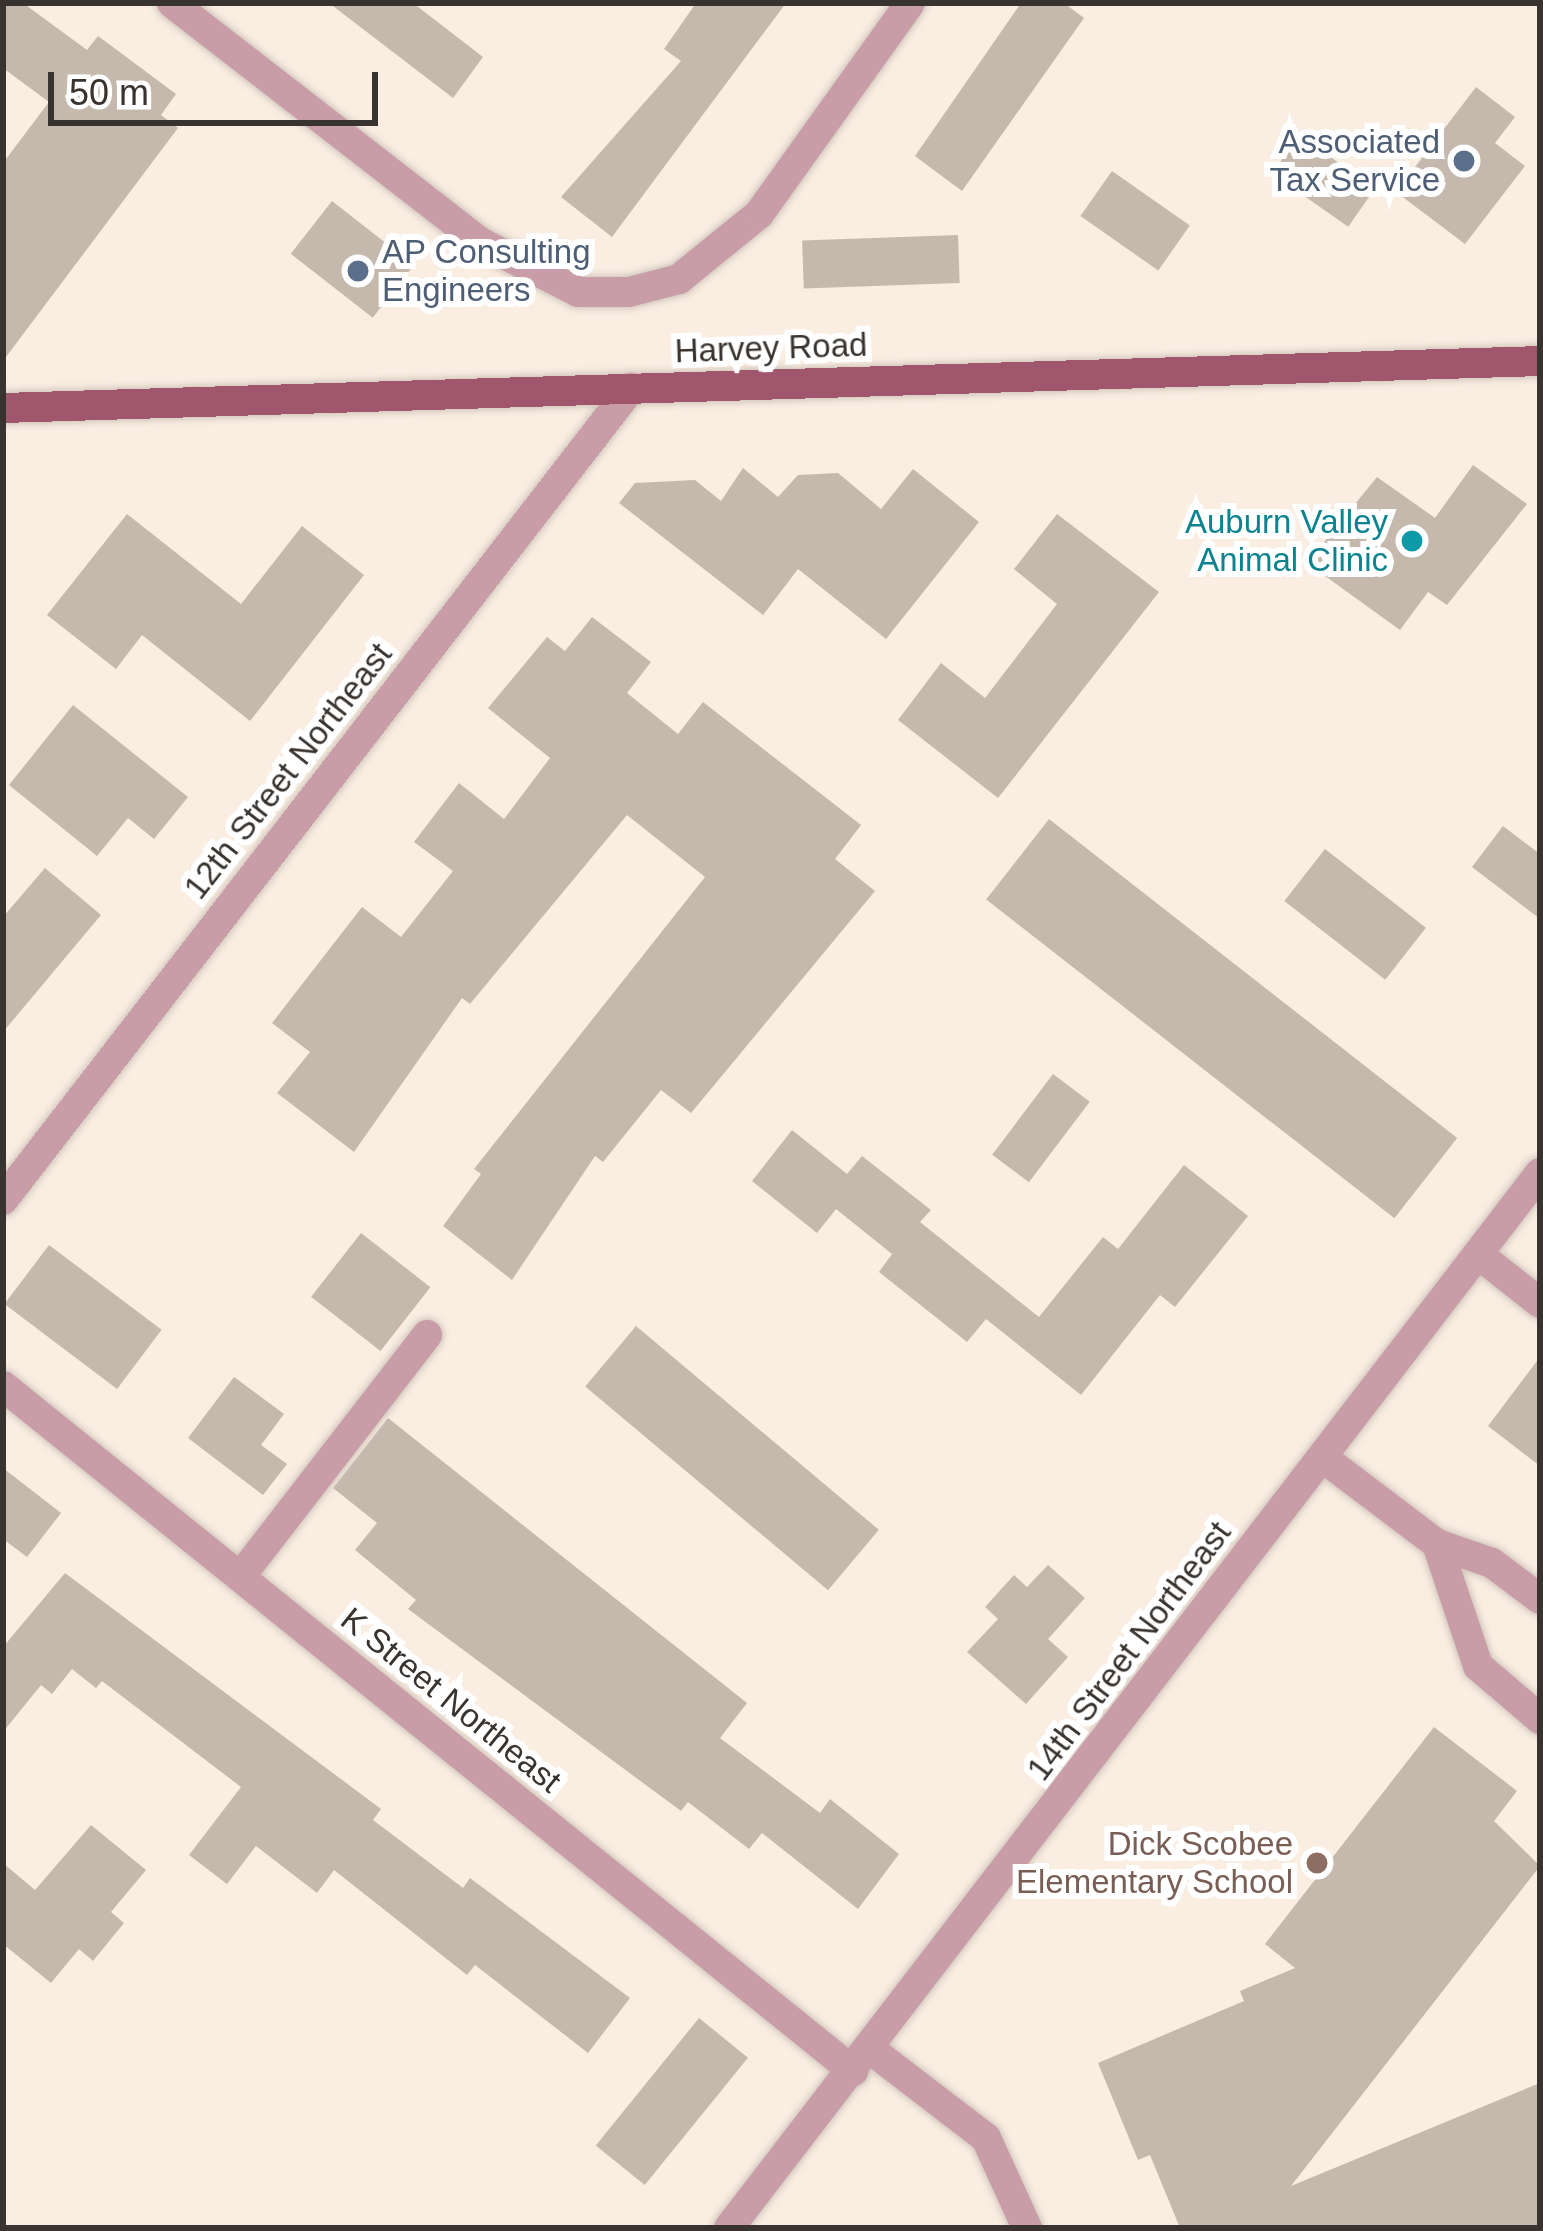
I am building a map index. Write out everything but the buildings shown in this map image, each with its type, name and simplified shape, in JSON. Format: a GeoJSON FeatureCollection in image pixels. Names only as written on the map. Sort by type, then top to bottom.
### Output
{"type":"FeatureCollection","features":[{"type":"Feature","properties":{"kind":"main road","name":"Harvey Road"},"geometry":{"type":"LineString","coordinates":[[3,408],[1540,361]]}},
{"type":"Feature","properties":{"kind":"street"},"geometry":{"type":"LineString","coordinates":[[172,3],[479,242],[578,292],[629,292],[679,278],[759,214],[910,3]]}},
{"type":"Feature","properties":{"kind":"street","name":"12th Street Northeast"},"geometry":{"type":"LineString","coordinates":[[3,1200],[631,388]]}},
{"type":"Feature","properties":{"kind":"street","name":"14th Street Northeast"},"geometry":{"type":"LineString","coordinates":[[729,2228],[1540,1173]]}},
{"type":"Feature","properties":{"kind":"street"},"geometry":{"type":"LineString","coordinates":[[1478,1254],[1540,1303]]}},
{"type":"Feature","properties":{"kind":"street"},"geometry":{"type":"LineString","coordinates":[[240,1577],[427,1335]]}},
{"type":"Feature","properties":{"kind":"street","name":"K Street Northeast"},"geometry":{"type":"LineString","coordinates":[[3,1386],[240,1577],[861,2060],[986,2138],[1027,2228]]}},
{"type":"Feature","properties":{"kind":"street"},"geometry":{"type":"LineString","coordinates":[[1322,1457],[1437,1544],[1492,1563],[1540,1599]]}},
{"type":"Feature","properties":{"kind":"street"},"geometry":{"type":"LineString","coordinates":[[1437,1544],[1478,1666],[1540,1719]]}},
{"type":"Feature","properties":{"kind":"place","name":"Associated Tax Service"},"geometry":{"type":"Point","coordinates":[1464,161]}},
{"type":"Feature","properties":{"kind":"place","name":"AP Consulting Engineers"},"geometry":{"type":"Point","coordinates":[358,271]}},
{"type":"Feature","properties":{"kind":"place","name":"Auburn Valley Animal Clinic"},"geometry":{"type":"Point","coordinates":[1412,541]}},
{"type":"Feature","properties":{"kind":"place","name":"Dick Scobee Elementary School"},"geometry":{"type":"Point","coordinates":[1317,1863]}}]}
